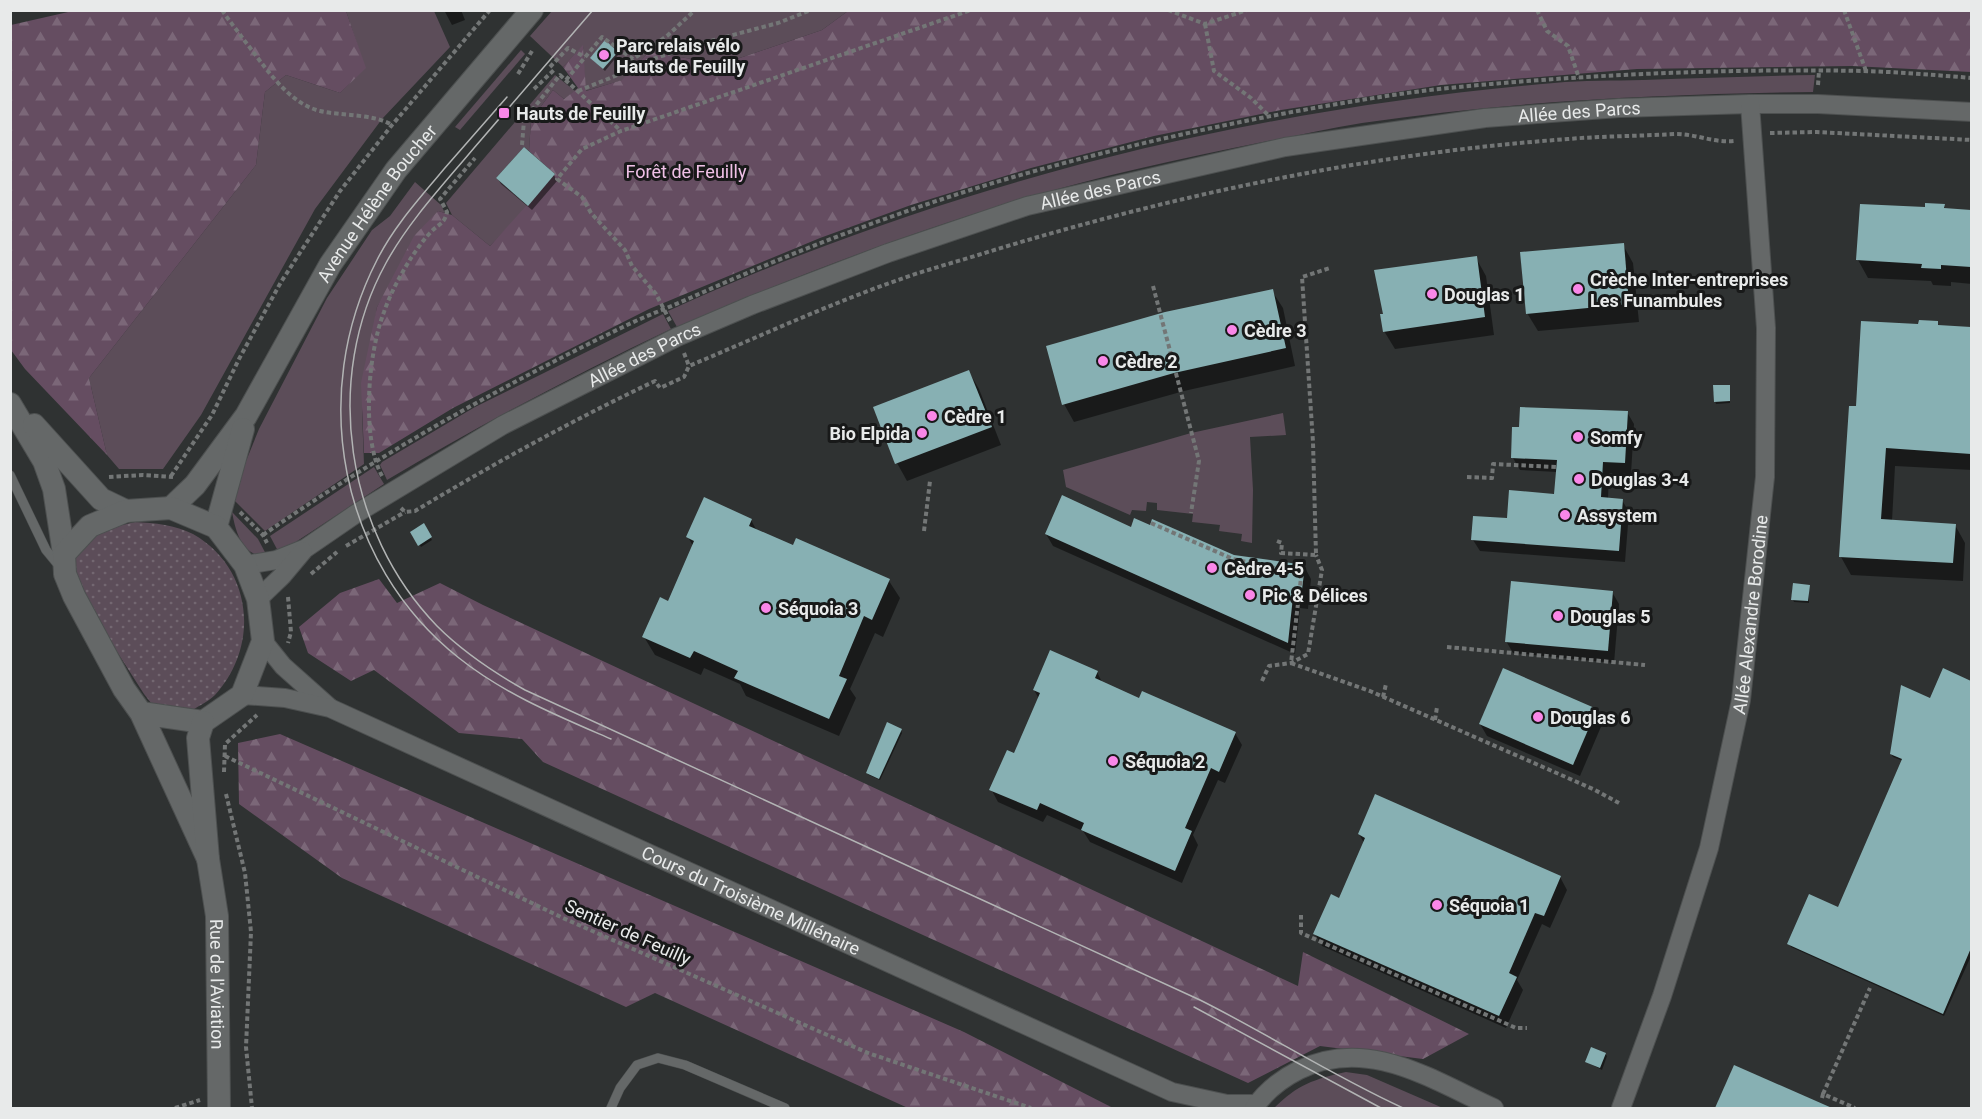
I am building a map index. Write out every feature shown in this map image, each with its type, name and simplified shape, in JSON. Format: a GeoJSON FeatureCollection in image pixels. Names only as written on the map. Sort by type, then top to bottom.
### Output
{"type":"FeatureCollection","features":[{"type":"Feature","properties":{"kind":"street","name":"Avenue Hélène Boucher"},"geometry":{"type":"LineString","coordinates":[[171,508],[195,485],[246,416],[330,265],[389,180],[532,10]]}},
{"type":"Feature","properties":{"kind":"street","name":"Allée des Parcs"},"geometry":{"type":"LineString","coordinates":[[258,599],[279,568],[306,548],[391,492],[503,425],[677,337],[752,305],[888,253],[1027,206],[1285,147],[1474,119],[1619,108],[1750,104],[1818,104],[1971,112]]}},
{"type":"Feature","properties":{"kind":"street","name":"Allée Alexandre Borodine"},"geometry":{"type":"LineString","coordinates":[[1621,1108],[1662,996],[1706,857],[1741,700],[1765,477],[1766,328],[1750,104]]}},
{"type":"Feature","properties":{"kind":"street","name":"Rue de l'Aviation"},"geometry":{"type":"LineString","coordinates":[[10,402],[101,499],[126,511]]}},
{"type":"Feature","properties":{"kind":"street","name":"Rue de l'Aviation"},"geometry":{"type":"LineString","coordinates":[[10,402],[44,461],[54,489],[64,564],[74,596],[124,689],[141,713],[208,859]]}},
{"type":"Feature","properties":{"kind":"street","name":"Avenue Hélène Boucher"},"geometry":{"type":"LineString","coordinates":[[216,527],[246,416]]}},
{"type":"Feature","properties":{"kind":"street"},"geometry":{"type":"LineString","coordinates":[[64,564],[90,526],[126,511],[171,508],[216,527],[245,565],[258,599],[263,640],[242,695],[203,722],[141,713]]}},
{"type":"Feature","properties":{"kind":"street","name":"Allée des Parcs"},"geometry":{"type":"LineString","coordinates":[[245,565],[279,568]]}},
{"type":"Feature","properties":{"kind":"street","name":"Cours du Troisième Millénaire"},"geometry":{"type":"LineString","coordinates":[[263,640],[283,666],[330,708]]}},
{"type":"Feature","properties":{"kind":"street","name":"Cours du Troisième Millénaire"},"geometry":{"type":"LineString","coordinates":[[242,695],[269,696],[330,708],[1172,1092],[1227,1104],[1255,1106],[1275,1085],[1305,1068],[1334,1058],[1361,1057],[1400,1065],[1494,1108]]}},
{"type":"Feature","properties":{"kind":"street","name":"Rue de l'Aviation"},"geometry":{"type":"LineString","coordinates":[[203,722],[198,738],[208,859],[217,916],[219,1108]]}},
{"type":"Feature","properties":{"kind":"street","name":"Cours du Troisième Millénaire"},"geometry":{"type":"LineString","coordinates":[[1172,1092],[1193,1108]]}},
{"type":"Feature","properties":{"kind":"lane"},"geometry":{"type":"LineString","coordinates":[[10,475],[46,550],[64,564]]}},
{"type":"Feature","properties":{"kind":"lane"},"geometry":{"type":"LineString","coordinates":[[611,1108],[620,1088],[637,1065],[658,1058],[685,1065],[785,1108]]}},
{"type":"Feature","properties":{"kind":"path"},"geometry":{"type":"LineString","coordinates":[[222,10],[265,68],[288,93],[317,110],[345,116],[382,119],[392,125]]}},
{"type":"Feature","properties":{"kind":"path"},"geometry":{"type":"LineString","coordinates":[[171,476],[212,415],[239,359],[281,282],[340,191],[392,125],[490,10]]}},
{"type":"Feature","properties":{"kind":"path"},"geometry":{"type":"LineString","coordinates":[[578,91],[620,74],[633,59],[667,36],[695,10]]}},
{"type":"Feature","properties":{"kind":"path"},"geometry":{"type":"LineString","coordinates":[[625,68],[699,44],[778,23],[811,10]]}},
{"type":"Feature","properties":{"kind":"path"},"geometry":{"type":"LineString","coordinates":[[283,666],[291,632],[289,598],[279,568],[263,535],[375,462],[482,401],[626,325],[664,309],[656,294],[632,266],[625,250],[591,213],[582,197],[557,179],[582,149],[621,131],[971,10]]}},
{"type":"Feature","properties":{"kind":"path"},"geometry":{"type":"LineString","coordinates":[[1167,10],[1204,24],[1247,10]]}},
{"type":"Feature","properties":{"kind":"path"},"geometry":{"type":"LineString","coordinates":[[1537,10],[1547,30],[1568,46],[1579,78]]}},
{"type":"Feature","properties":{"kind":"path"},"geometry":{"type":"LineString","coordinates":[[1844,10],[1866,71]]}},
{"type":"Feature","properties":{"kind":"path"},"geometry":{"type":"LineString","coordinates":[[1204,24],[1214,71],[1251,98],[1270,117]]}},
{"type":"Feature","properties":{"kind":"path"},"geometry":{"type":"LineString","coordinates":[[566,80],[602,36],[633,59]]}},
{"type":"Feature","properties":{"kind":"path"},"geometry":{"type":"LineString","coordinates":[[534,89],[568,48],[585,57]]}},
{"type":"Feature","properties":{"kind":"path"},"geometry":{"type":"LineString","coordinates":[[518,74],[532,51]]}},
{"type":"Feature","properties":{"kind":"path"},"geometry":{"type":"LineString","coordinates":[[522,145],[524,120],[560,75],[621,131]]}},
{"type":"Feature","properties":{"kind":"path"},"geometry":{"type":"LineString","coordinates":[[305,579],[340,549],[405,512],[415,511],[480,472],[601,407],[655,381],[660,388],[684,377],[689,366],[899,280],[1061,230],[1168,202],[1258,183],[1439,153],[1568,139],[1691,134],[1724,142],[1753,140],[1774,132],[1817,132],[1971,140]]}},
{"type":"Feature","properties":{"kind":"path"},"geometry":{"type":"LineString","coordinates":[[405,512],[400,508],[375,462],[370,424],[370,367],[384,312],[411,258],[434,229],[446,219],[447,212],[440,198],[475,158]]}},
{"type":"Feature","properties":{"kind":"path"},"geometry":{"type":"LineString","coordinates":[[1262,681],[1269,666],[1291,663],[1308,654],[1322,570],[1316,555],[1313,442],[1302,277],[1330,268]]}},
{"type":"Feature","properties":{"kind":"path"},"geometry":{"type":"LineString","coordinates":[[1154,286],[1198,461],[1191,513]]}},
{"type":"Feature","properties":{"kind":"path"},"geometry":{"type":"LineString","coordinates":[[1467,477],[1492,477],[1493,464],[1556,467]]}},
{"type":"Feature","properties":{"kind":"path"},"geometry":{"type":"LineString","coordinates":[[924,531],[930,482]]}},
{"type":"Feature","properties":{"kind":"path"},"geometry":{"type":"LineString","coordinates":[[1151,523],[1233,559],[1298,573],[1301,578],[1291,663]]}},
{"type":"Feature","properties":{"kind":"path"},"geometry":{"type":"LineString","coordinates":[[1277,541],[1282,543],[1281,553],[1316,555]]}},
{"type":"Feature","properties":{"kind":"path"},"geometry":{"type":"LineString","coordinates":[[1447,647],[1645,665]]}},
{"type":"Feature","properties":{"kind":"path"},"geometry":{"type":"LineString","coordinates":[[1291,663],[1383,697],[1593,789],[1619,803]]}},
{"type":"Feature","properties":{"kind":"path"},"geometry":{"type":"LineString","coordinates":[[1383,697],[1386,684]]}},
{"type":"Feature","properties":{"kind":"path"},"geometry":{"type":"LineString","coordinates":[[225,778],[225,744],[258,714],[269,696]]}},
{"type":"Feature","properties":{"kind":"path"},"geometry":{"type":"LineString","coordinates":[[1435,720],[1437,707]]}},
{"type":"Feature","properties":{"kind":"path","name":"Sentier de Feuilly"},"geometry":{"type":"LineString","coordinates":[[224,756],[563,918],[867,1053],[1031,1108]]}},
{"type":"Feature","properties":{"kind":"path"},"geometry":{"type":"LineString","coordinates":[[225,788],[245,873],[250,932],[246,1047],[252,1108]]}},
{"type":"Feature","properties":{"kind":"path"},"geometry":{"type":"LineString","coordinates":[[1300,915],[1301,933],[1516,1028],[1527,1028]]}},
{"type":"Feature","properties":{"kind":"path"},"geometry":{"type":"LineString","coordinates":[[1855,1108],[1822,1096],[1870,988]]}},
{"type":"Feature","properties":{"kind":"shaded area"},"geometry":{"type":"Polygon","coordinates":[[[346,11],[434,11],[450,47],[382,119],[315,209],[201,415],[163,469],[119,469],[107,455],[89,378],[256,165],[265,92],[286,75],[340,93],[365,68],[346,11]]]}},
{"type":"Feature","properties":{"kind":"shaded area"},"geometry":{"type":"Polygon","coordinates":[[[552,11],[848,11],[822,30],[722,64],[649,52],[623,80],[585,91],[583,46],[563,67],[530,36],[552,11]]]}},
{"type":"Feature","properties":{"kind":"shaded area"},"geometry":{"type":"Polygon","coordinates":[[[521,50],[525,54],[460,130],[455,127],[521,50]]]}},
{"type":"Feature","properties":{"kind":"shaded area"},"geometry":{"type":"Polygon","coordinates":[[[555,75],[575,91],[564,99],[553,90],[531,120],[529,151],[524,147],[496,178],[528,206],[490,246],[452,215],[446,203],[555,75]]]}},
{"type":"Feature","properties":{"kind":"shaded area"},"geometry":{"type":"Polygon","coordinates":[[[1815,75],[1813,92],[1643,97],[1474,109],[1362,123],[1231,148],[1102,177],[964,217],[840,261],[677,327],[668,311],[773,266],[881,225],[990,190],[1101,159],[1213,133],[1326,112],[1440,95],[1554,83],[1815,75]]]}},
{"type":"Feature","properties":{"kind":"shaded area"},"geometry":{"type":"Polygon","coordinates":[[[415,182],[441,205],[445,213],[438,211],[377,307],[362,412],[364,464],[265,531],[234,500],[244,466],[259,429],[327,298],[372,230],[390,216],[415,182]]]}},
{"type":"Feature","properties":{"kind":"shaded area"},"geometry":{"type":"Polygon","coordinates":[[[663,314],[671,329],[528,401],[387,480],[380,465],[382,462],[475,407],[663,314]]]}},
{"type":"Feature","properties":{"kind":"shaded area"},"geometry":{"type":"Polygon","coordinates":[[[1283,413],[1286,435],[1250,437],[1253,490],[1252,543],[1241,541],[1242,534],[1219,531],[1220,525],[1192,522],[1193,514],[1157,510],[1157,503],[1147,502],[1146,511],[1132,510],[1130,515],[1066,487],[1063,470],[1191,433],[1283,413]]]}},
{"type":"Feature","properties":{"kind":"shaded area"},"geometry":{"type":"Polygon","coordinates":[[[374,467],[384,484],[279,553],[270,536],[374,467]]]}},
{"type":"Feature","properties":{"kind":"shaded area"},"geometry":{"type":"Polygon","coordinates":[[[232,512],[258,539],[267,556],[258,555],[246,548],[238,535],[232,512]]]}},
{"type":"Feature","properties":{"kind":"shaded area"},"geometry":{"type":"Polygon","coordinates":[[[135,522],[165,525],[193,534],[213,549],[228,567],[238,587],[243,609],[244,631],[239,654],[229,675],[215,695],[188,713],[155,708],[98,622],[75,577],[73,556],[101,530],[135,522]]]}},
{"type":"Feature","properties":{"kind":"shaded area"},"geometry":{"type":"Polygon","coordinates":[[[1346,1072],[1367,1075],[1443,1108],[1274,1108],[1298,1088],[1324,1077],[1346,1072]]]}},
{"type":"Feature","properties":{"kind":"green space"},"geometry":{"type":"Polygon","coordinates":[[[77,10],[346,11],[366,68],[340,93],[286,75],[265,92],[256,165],[89,378],[107,455],[25,369],[11,350],[11,25],[77,10]]]}},
{"type":"Feature","properties":{"kind":"green space","name":"Forêt de Feuilly"},"geometry":{"type":"Polygon","coordinates":[[[848,11],[1971,11],[1971,72],[1852,66],[1637,69],[1441,85],[1281,110],[1154,136],[1031,168],[911,205],[820,238],[649,309],[453,408],[379,453],[364,453],[361,383],[377,307],[414,236],[438,211],[452,215],[490,246],[555,174],[529,151],[531,120],[553,90],[564,99],[578,88],[563,67],[583,45],[586,91],[622,80],[649,52],[722,64],[822,30],[848,11]]]}},
{"type":"Feature","properties":{"kind":"green space"},"geometry":{"type":"Polygon","coordinates":[[[379,579],[397,603],[440,583],[1298,986],[1303,952],[1469,1034],[1423,1059],[1320,1046],[1248,1083],[543,762],[522,739],[459,733],[374,670],[351,681],[308,653],[299,627],[340,593],[379,579]]]}},
{"type":"Feature","properties":{"kind":"green space"},"geometry":{"type":"Polygon","coordinates":[[[280,734],[964,1032],[1113,1108],[908,1108],[655,993],[626,1007],[342,878],[239,804],[238,743],[280,734]]]}},
{"type":"Feature","properties":{"kind":"building","name":"Parc relais vélo Hauts de Feuilly"},"geometry":{"type":"Polygon","coordinates":[[[605,40],[618,52],[603,69],[590,58],[605,40]]]}},
{"type":"Feature","properties":{"kind":"building"},"geometry":{"type":"Polygon","coordinates":[[[524,147],[555,174],[528,206],[496,178],[524,147]]]}},
{"type":"Feature","properties":{"kind":"building"},"geometry":{"type":"Polygon","coordinates":[[[1925,203],[1945,204],[1944,208],[1971,210],[1971,267],[1941,265],[1941,269],[1921,268],[1922,264],[1856,260],[1860,204],[1925,207],[1925,203]]]}},
{"type":"Feature","properties":{"kind":"building"},"geometry":{"type":"Polygon","coordinates":[[[1624,243],[1629,304],[1526,314],[1520,252],[1624,243]]]}},
{"type":"Feature","properties":{"kind":"building","name":"Douglas 1"},"geometry":{"type":"Polygon","coordinates":[[[1477,256],[1485,317],[1383,332],[1380,314],[1383,314],[1374,270],[1477,256]]]}},
{"type":"Feature","properties":{"kind":"building"},"geometry":{"type":"Polygon","coordinates":[[[1273,289],[1286,348],[1174,373],[1062,405],[1046,346],[1165,312],[1273,289]]]}},
{"type":"Feature","properties":{"kind":"building"},"geometry":{"type":"Polygon","coordinates":[[[1919,320],[1938,321],[1938,325],[1971,327],[1971,454],[1886,448],[1881,519],[1956,524],[1953,563],[1839,557],[1849,406],[1856,406],[1861,321],[1918,324],[1919,320]]]}},
{"type":"Feature","properties":{"kind":"building","name":"Cèdre 1"},"geometry":{"type":"Polygon","coordinates":[[[969,370],[992,427],[895,464],[873,407],[969,370]]]}},
{"type":"Feature","properties":{"kind":"building"},"geometry":{"type":"Polygon","coordinates":[[[1713,385],[1730,385],[1730,401],[1714,402],[1713,385]]]}},
{"type":"Feature","properties":{"kind":"building","name":"Douglas 3-4"},"geometry":{"type":"Polygon","coordinates":[[[1520,407],[1628,411],[1625,463],[1603,462],[1601,497],[1623,499],[1619,551],[1471,540],[1473,516],[1507,518],[1509,490],[1554,494],[1557,460],[1511,458],[1512,427],[1519,427],[1520,407]]]}},
{"type":"Feature","properties":{"kind":"building","name":"Cèdre 4-5"},"geometry":{"type":"Polygon","coordinates":[[[1062,495],[1131,527],[1134,518],[1150,525],[1152,519],[1234,555],[1305,565],[1301,598],[1293,597],[1288,643],[1045,534],[1062,495]]]}},
{"type":"Feature","properties":{"kind":"building","name":"Séquoia 3"},"geometry":{"type":"Polygon","coordinates":[[[704,497],[752,519],[749,526],[793,545],[796,538],[890,579],[872,620],[864,616],[839,676],[847,679],[829,719],[734,678],[738,671],[694,651],[690,658],[642,637],[660,597],[668,601],[694,541],[686,537],[704,497]]]}},
{"type":"Feature","properties":{"kind":"building"},"geometry":{"type":"Polygon","coordinates":[[[424,523],[432,537],[418,546],[410,532],[424,523]]]}},
{"type":"Feature","properties":{"kind":"building","name":"Douglas 5"},"geometry":{"type":"Polygon","coordinates":[[[1511,581],[1613,591],[1608,651],[1505,642],[1511,581]]]}},
{"type":"Feature","properties":{"kind":"building"},"geometry":{"type":"Polygon","coordinates":[[[1793,583],[1810,585],[1808,601],[1791,600],[1793,583]]]}},
{"type":"Feature","properties":{"kind":"building","name":"Séquoia 2"},"geometry":{"type":"Polygon","coordinates":[[[1050,650],[1098,671],[1095,678],[1139,698],[1142,691],[1236,732],[1219,772],[1211,768],[1185,828],[1192,831],[1175,871],[1081,830],[1084,823],[1040,803],[1037,810],[989,790],[1007,750],[1014,753],[1040,693],[1033,690],[1050,650]]]}},
{"type":"Feature","properties":{"kind":"building","name":"Douglas 6"},"geometry":{"type":"Polygon","coordinates":[[[1503,668],[1597,709],[1573,765],[1479,724],[1503,668]]]}},
{"type":"Feature","properties":{"kind":"building"},"geometry":{"type":"Polygon","coordinates":[[[1943,668],[1971,681],[1971,948],[1943,1014],[1787,944],[1809,894],[1838,907],[1902,759],[1890,754],[1901,685],[1930,698],[1943,668]]]}},
{"type":"Feature","properties":{"kind":"building"},"geometry":{"type":"Polygon","coordinates":[[[887,722],[902,729],[879,779],[866,773],[887,722]]]}},
{"type":"Feature","properties":{"kind":"building","name":"Séquoia 1"},"geometry":{"type":"Polygon","coordinates":[[[1375,794],[1561,876],[1544,916],[1535,913],[1509,973],[1517,977],[1499,1016],[1313,934],[1331,894],[1339,898],[1365,838],[1358,834],[1375,794]]]}},
{"type":"Feature","properties":{"kind":"building"},"geometry":{"type":"Polygon","coordinates":[[[1591,1047],[1606,1053],[1600,1068],[1585,1062],[1591,1047]]]}},
{"type":"Feature","properties":{"kind":"building"},"geometry":{"type":"Polygon","coordinates":[[[1734,1065],[1832,1108],[1715,1108],[1734,1065]]]}},
{"type":"Feature","properties":{"kind":"tram line"},"geometry":{"type":"LineString","coordinates":[[593,10],[416,218],[386,263],[366,308],[354,355],[350,404],[353,453],[364,500],[382,546],[406,588],[437,626],[457,644],[490,669],[525,690],[1200,1000],[1403,1108]]}},
{"type":"Feature","properties":{"kind":"tram line"},"geometry":{"type":"LineString","coordinates":[[507,97],[408,213],[377,260],[356,312],[344,365],[341,420],[347,474],[362,526],[386,575],[418,619],[459,658],[494,683],[571,722],[611,739]]}},
{"type":"Feature","properties":{"kind":"tram line"},"geometry":{"type":"LineString","coordinates":[[1194,1007],[1381,1108]]}},
{"type":"Feature","properties":{"kind":"place","name":"Parc relais vélo Hauts de Feuilly"},"geometry":{"type":"Point","coordinates":[604,55]}},
{"type":"Feature","properties":{"kind":"place","name":"Hauts de Feuilly"},"geometry":{"type":"Point","coordinates":[504,113]}},
{"type":"Feature","properties":{"kind":"place","name":"Crèche Inter-entreprises Les Funambules"},"geometry":{"type":"Point","coordinates":[1578,289]}},
{"type":"Feature","properties":{"kind":"place","name":"Douglas 1"},"geometry":{"type":"Point","coordinates":[1432,294]}},
{"type":"Feature","properties":{"kind":"place","name":"Cèdre 3"},"geometry":{"type":"Point","coordinates":[1232,330]}},
{"type":"Feature","properties":{"kind":"place","name":"Cèdre 2"},"geometry":{"type":"Point","coordinates":[1103,361]}},
{"type":"Feature","properties":{"kind":"place","name":"Cèdre 1"},"geometry":{"type":"Point","coordinates":[932,416]}},
{"type":"Feature","properties":{"kind":"place","name":"Bio Elpida"},"geometry":{"type":"Point","coordinates":[922,433]}},
{"type":"Feature","properties":{"kind":"place","name":"Somfy"},"geometry":{"type":"Point","coordinates":[1578,437]}},
{"type":"Feature","properties":{"kind":"place","name":"Douglas 3-4"},"geometry":{"type":"Point","coordinates":[1579,479]}},
{"type":"Feature","properties":{"kind":"place","name":"Assystem"},"geometry":{"type":"Point","coordinates":[1565,515]}},
{"type":"Feature","properties":{"kind":"place","name":"Cèdre 4-5"},"geometry":{"type":"Point","coordinates":[1212,568]}},
{"type":"Feature","properties":{"kind":"place","name":"Pic & Délices"},"geometry":{"type":"Point","coordinates":[1250,595]}},
{"type":"Feature","properties":{"kind":"place","name":"Séquoia 3"},"geometry":{"type":"Point","coordinates":[766,608]}},
{"type":"Feature","properties":{"kind":"place","name":"Douglas 5"},"geometry":{"type":"Point","coordinates":[1558,616]}},
{"type":"Feature","properties":{"kind":"place","name":"Douglas 6"},"geometry":{"type":"Point","coordinates":[1538,717]}},
{"type":"Feature","properties":{"kind":"place","name":"Séquoia 2"},"geometry":{"type":"Point","coordinates":[1113,761]}},
{"type":"Feature","properties":{"kind":"place","name":"Séquoia 1"},"geometry":{"type":"Point","coordinates":[1437,905]}}]}
